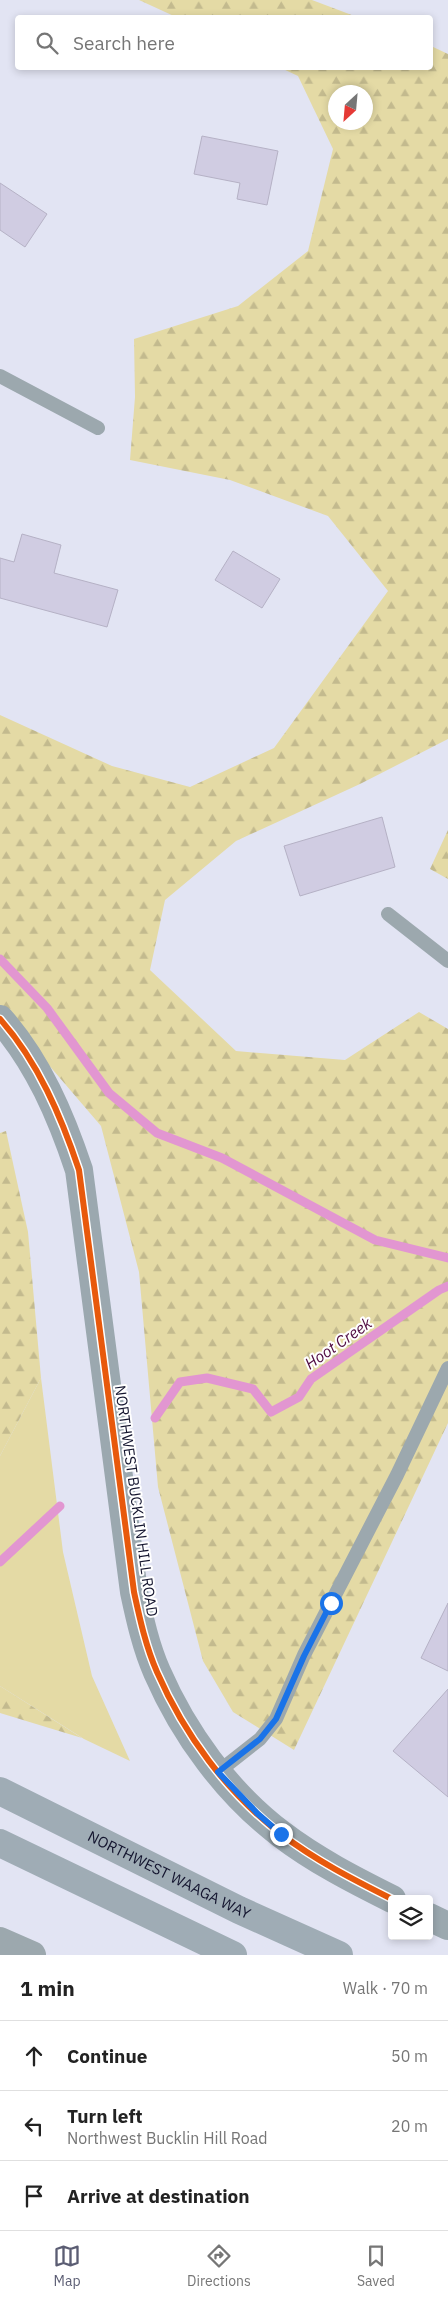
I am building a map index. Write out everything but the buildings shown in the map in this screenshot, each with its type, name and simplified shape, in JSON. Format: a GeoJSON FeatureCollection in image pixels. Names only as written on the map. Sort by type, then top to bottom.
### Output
{"type":"FeatureCollection","features":[{"type":"Feature","properties":{"kind":"highway","name":"NORTHWEST WAAGA WAY"},"geometry":{"type":"LineString","coordinates":[[0,1791],[239,1910],[339,1955]]}},
{"type":"Feature","properties":{"kind":"highway"},"geometry":{"type":"LineString","coordinates":[[0,1842],[233,1955]]}},
{"type":"Feature","properties":{"kind":"highway"},"geometry":{"type":"LineString","coordinates":[[0,1863],[193,1935]]}},
{"type":"Feature","properties":{"kind":"main road","name":"NORTHWEST BUCKLIN HILL ROAD"},"geometry":{"type":"LineString","coordinates":[[0,1019],[32,1062],[60,1118],[79,1170],[134,1592],[143,1634],[157,1672],[176,1710],[198,1746],[218,1772],[258,1814],[281,1834],[321,1862],[388,1897]]}},
{"type":"Feature","properties":{"kind":"main road"},"geometry":{"type":"LineString","coordinates":[[433,1919],[448,1926]]}},
{"type":"Feature","properties":{"kind":"street"},"geometry":{"type":"LineString","coordinates":[[0,1941],[32,1955]]}},
{"type":"Feature","properties":{"kind":"lane"},"geometry":{"type":"LineString","coordinates":[[0,376],[98,428]]}},
{"type":"Feature","properties":{"kind":"lane"},"geometry":{"type":"LineString","coordinates":[[388,914],[448,961]]}},
{"type":"Feature","properties":{"kind":"lane"},"geometry":{"type":"LineString","coordinates":[[218,1772],[260,1739],[276,1719],[304,1656],[397,1475],[448,1368]]}},
{"type":"Feature","properties":{"kind":"green space"},"geometry":{"type":"Polygon","coordinates":[[[139,0],[312,0],[352,15],[172,15],[139,0]]]}},
{"type":"Feature","properties":{"kind":"green space"},"geometry":{"type":"Polygon","coordinates":[[[433,47],[448,54],[448,739],[360,784],[236,841],[165,900],[150,970],[236,1051],[345,1060],[419,1012],[448,1029],[448,1423],[294,1750],[233,1712],[203,1661],[158,1487],[139,1272],[101,1126],[0,1008],[0,715],[112,766],[190,787],[274,748],[388,591],[328,516],[230,480],[130,460],[135,397],[134,339],[238,306],[308,251],[333,149],[298,76],[285,70],[433,70],[433,47]]]}},
{"type":"Feature","properties":{"kind":"green space"},"geometry":{"type":"Polygon","coordinates":[[[448,830],[448,879],[430,869],[448,830]]]}},
{"type":"Feature","properties":{"kind":"green space"},"geometry":{"type":"Polygon","coordinates":[[[6,1131],[28,1232],[41,1378],[0,1456],[0,1133],[6,1131]]]}},
{"type":"Feature","properties":{"kind":"green space"},"geometry":{"type":"Polygon","coordinates":[[[41,1378],[63,1552],[92,1676],[130,1761],[84,1739],[0,1686],[0,1456],[41,1378]]]}},
{"type":"Feature","properties":{"kind":"green space"},"geometry":{"type":"Polygon","coordinates":[[[0,1686],[82,1738],[0,1713],[0,1686]]]}},
{"type":"Feature","properties":{"kind":"waterway"},"geometry":{"type":"LineString","coordinates":[[0,959],[47,1008],[109,1093],[157,1133],[222,1158],[375,1240],[448,1258]]}},
{"type":"Feature","properties":{"kind":"waterway","name":"Hoot Creek"},"geometry":{"type":"LineString","coordinates":[[155,1418],[180,1382],[207,1378],[253,1389],[271,1412],[299,1397],[311,1379],[439,1290],[448,1286]]}},
{"type":"Feature","properties":{"kind":"waterway","name":"Hoot Creek"},"geometry":{"type":"LineString","coordinates":[[0,1562],[60,1506]]}},
{"type":"Feature","properties":{"kind":"cycle path"},"geometry":{"type":"LineString","coordinates":[[0,1019],[26,1053],[47,1090],[79,1170],[134,1592],[146,1643],[153,1663],[180,1718],[194,1740],[225,1781],[261,1818],[321,1861],[388,1897]]}},
{"type":"Feature","properties":{"kind":"route"},"geometry":{"type":"LineString","coordinates":[[281,1834],[236,1793],[218,1772],[260,1739],[276,1719],[304,1656],[331,1603]]}}]}
